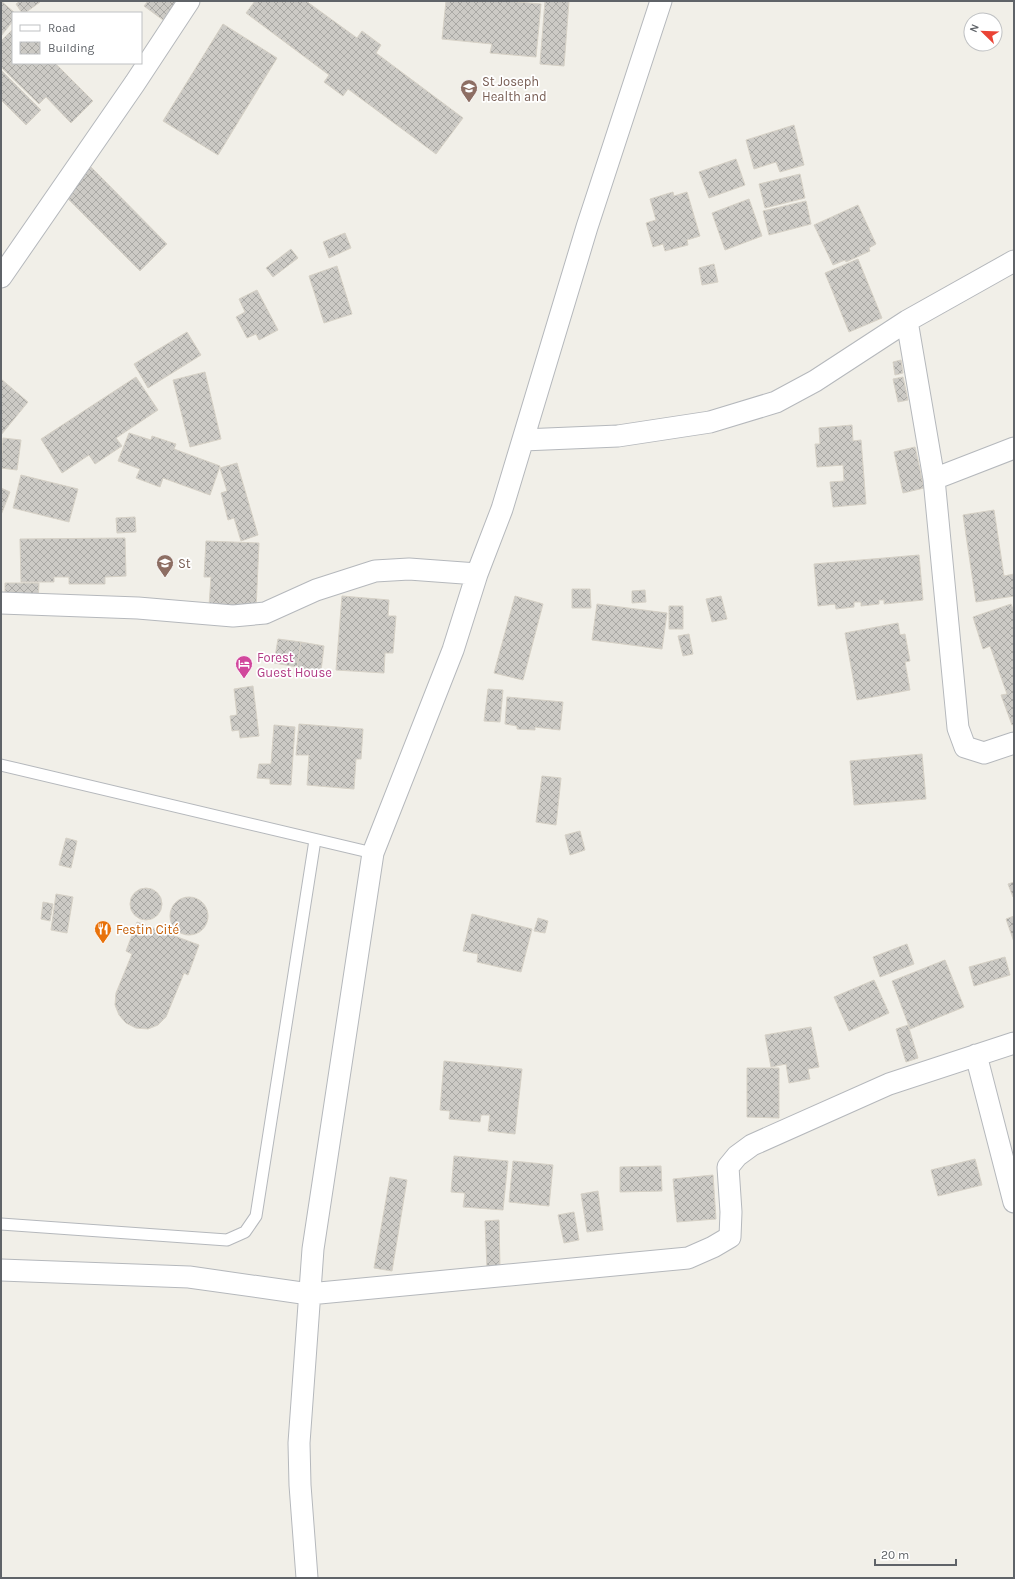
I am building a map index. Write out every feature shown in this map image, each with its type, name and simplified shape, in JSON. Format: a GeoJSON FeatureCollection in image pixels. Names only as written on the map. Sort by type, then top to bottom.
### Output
{"type":"FeatureCollection","features":[{"type":"Feature","properties":{"kind":"street"},"geometry":{"type":"LineString","coordinates":[[1,276],[135,83],[188,1]]}},
{"type":"Feature","properties":{"kind":"street"},"geometry":{"type":"LineString","coordinates":[[307,1578],[300,1485],[299,1443],[312,1249],[373,854],[453,650],[478,574],[502,509],[588,227],[661,1]]}},
{"type":"Feature","properties":{"kind":"street"},"geometry":{"type":"LineString","coordinates":[[523,440],[633,434],[710,422],[768,404],[815,381],[907,320],[1014,261]]}},
{"type":"Feature","properties":{"kind":"street"},"geometry":{"type":"LineString","coordinates":[[907,320],[934,479],[958,728],[966,747],[984,753],[1014,743]]}},
{"type":"Feature","properties":{"kind":"street"},"geometry":{"type":"LineString","coordinates":[[934,479],[1014,448]]}},
{"type":"Feature","properties":{"kind":"street"},"geometry":{"type":"LineString","coordinates":[[1,603],[138,608],[233,616],[265,613],[316,590],[375,571],[409,569],[478,574]]}},
{"type":"Feature","properties":{"kind":"street"},"geometry":{"type":"LineString","coordinates":[[1,1270],[189,1277],[309,1294],[688,1258],[713,1247],[730,1237],[731,1212],[728,1167],[737,1156],[752,1145],[888,1084],[1014,1043]]}},
{"type":"Feature","properties":{"kind":"street"},"geometry":{"type":"LineString","coordinates":[[976,1055],[1014,1202]]}},
{"type":"Feature","properties":{"kind":"lane"},"geometry":{"type":"LineString","coordinates":[[1,765],[373,854]]}},
{"type":"Feature","properties":{"kind":"lane"},"geometry":{"type":"LineString","coordinates":[[1,1224],[227,1240],[245,1232],[256,1216],[315,840]]}},
{"type":"Feature","properties":{"kind":"building"},"geometry":{"type":"Polygon","coordinates":[[[1,1],[14,12],[12,12],[12,22],[1,36],[1,1]]]}},
{"type":"Feature","properties":{"kind":"building"},"geometry":{"type":"Polygon","coordinates":[[[20,1],[40,2],[26,12],[21,12],[16,4],[20,1]]]}},
{"type":"Feature","properties":{"kind":"building"},"geometry":{"type":"Polygon","coordinates":[[[148,1],[177,1],[163,20],[144,6],[148,1]]]}},
{"type":"Feature","properties":{"kind":"building"},"geometry":{"type":"Polygon","coordinates":[[[255,1],[306,1],[357,38],[362,31],[381,45],[376,53],[463,118],[436,154],[348,89],[343,96],[324,82],[329,75],[246,13],[255,1]]]}},
{"type":"Feature","properties":{"kind":"building"},"geometry":{"type":"Polygon","coordinates":[[[446,1],[506,1],[541,4],[536,57],[490,53],[492,44],[442,39],[446,1]]]}},
{"type":"Feature","properties":{"kind":"building"},"geometry":{"type":"Polygon","coordinates":[[[545,1],[569,1],[564,66],[540,64],[545,1]]]}},
{"type":"Feature","properties":{"kind":"building"},"geometry":{"type":"Polygon","coordinates":[[[223,24],[277,58],[218,155],[163,121],[223,24]]]}},
{"type":"Feature","properties":{"kind":"building"},"geometry":{"type":"Polygon","coordinates":[[[12,30],[12,64],[56,64],[93,101],[71,123],[46,97],[39,104],[1,67],[1,41],[12,30]]]}},
{"type":"Feature","properties":{"kind":"building"},"geometry":{"type":"Polygon","coordinates":[[[1,70],[41,110],[26,125],[1,100],[1,70]]]}},
{"type":"Feature","properties":{"kind":"building"},"geometry":{"type":"Polygon","coordinates":[[[794,125],[804,165],[780,172],[776,162],[754,169],[746,140],[794,125]]]}},
{"type":"Feature","properties":{"kind":"building"},"geometry":{"type":"Polygon","coordinates":[[[736,159],[745,185],[709,198],[699,172],[736,159]]]}},
{"type":"Feature","properties":{"kind":"building"},"geometry":{"type":"Polygon","coordinates":[[[91,167],[167,244],[140,271],[63,194],[91,167]]]}},
{"type":"Feature","properties":{"kind":"building"},"geometry":{"type":"Polygon","coordinates":[[[800,174],[805,198],[765,208],[759,184],[800,174]]]}},
{"type":"Feature","properties":{"kind":"building"},"geometry":{"type":"Polygon","coordinates":[[[673,192],[674,196],[687,192],[700,236],[687,240],[688,245],[665,251],[663,244],[653,247],[646,223],[656,220],[650,199],[673,192]]]}},
{"type":"Feature","properties":{"kind":"building"},"geometry":{"type":"Polygon","coordinates":[[[749,199],[762,236],[725,250],[712,213],[749,199]]]}},
{"type":"Feature","properties":{"kind":"building"},"geometry":{"type":"Polygon","coordinates":[[[806,201],[811,224],[769,235],[763,211],[806,201]]]}},
{"type":"Feature","properties":{"kind":"building"},"geometry":{"type":"Polygon","coordinates":[[[858,205],[876,244],[869,248],[870,251],[846,262],[845,260],[833,265],[814,225],[858,205]]]}},
{"type":"Feature","properties":{"kind":"building"},"geometry":{"type":"Polygon","coordinates":[[[345,233],[351,248],[329,258],[323,242],[345,233]]]}},
{"type":"Feature","properties":{"kind":"building"},"geometry":{"type":"Polygon","coordinates":[[[291,249],[298,258],[273,277],[266,268],[291,249]]]}},
{"type":"Feature","properties":{"kind":"building"},"geometry":{"type":"Polygon","coordinates":[[[858,259],[882,318],[849,332],[825,273],[858,259]]]}},
{"type":"Feature","properties":{"kind":"building"},"geometry":{"type":"Polygon","coordinates":[[[714,264],[718,282],[702,285],[699,268],[714,264]]]}},
{"type":"Feature","properties":{"kind":"building"},"geometry":{"type":"Polygon","coordinates":[[[337,266],[352,314],[324,323],[309,276],[337,266]]]}},
{"type":"Feature","properties":{"kind":"building"},"geometry":{"type":"Polygon","coordinates":[[[257,290],[278,330],[259,340],[256,334],[247,338],[236,317],[245,312],[239,299],[257,290]]]}},
{"type":"Feature","properties":{"kind":"building"},"geometry":{"type":"Polygon","coordinates":[[[187,332],[201,355],[148,388],[134,364],[187,332]]]}},
{"type":"Feature","properties":{"kind":"building"},"geometry":{"type":"Polygon","coordinates":[[[901,360],[903,373],[895,375],[893,362],[901,360]]]}},
{"type":"Feature","properties":{"kind":"building"},"geometry":{"type":"Polygon","coordinates":[[[205,372],[221,439],[190,447],[173,380],[205,372]]]}},
{"type":"Feature","properties":{"kind":"building"},"geometry":{"type":"Polygon","coordinates":[[[136,377],[158,410],[116,438],[122,446],[95,464],[89,455],[62,473],[41,439],[136,377]]]}},
{"type":"Feature","properties":{"kind":"building"},"geometry":{"type":"Polygon","coordinates":[[[903,377],[908,400],[898,402],[893,379],[903,377]]]}},
{"type":"Feature","properties":{"kind":"building"},"geometry":{"type":"Polygon","coordinates":[[[1,379],[28,402],[1,435],[1,379]]]}},
{"type":"Feature","properties":{"kind":"building"},"geometry":{"type":"Polygon","coordinates":[[[852,425],[853,441],[861,440],[866,504],[833,507],[830,482],[844,481],[843,465],[817,467],[815,444],[820,444],[819,428],[852,425]]]}},
{"type":"Feature","properties":{"kind":"building"},"geometry":{"type":"Polygon","coordinates":[[[129,433],[151,440],[152,436],[176,444],[174,449],[220,466],[210,495],[163,478],[160,487],[136,478],[140,469],[118,461],[129,433]]]}},
{"type":"Feature","properties":{"kind":"building"},"geometry":{"type":"Polygon","coordinates":[[[3,438],[21,440],[17,470],[1,468],[3,438]]]}},
{"type":"Feature","properties":{"kind":"building"},"geometry":{"type":"Polygon","coordinates":[[[915,447],[924,488],[903,493],[894,452],[915,447]]]}},
{"type":"Feature","properties":{"kind":"building"},"geometry":{"type":"Polygon","coordinates":[[[237,463],[258,535],[241,541],[234,518],[228,520],[221,493],[227,491],[220,468],[237,463]]]}},
{"type":"Feature","properties":{"kind":"building"},"geometry":{"type":"Polygon","coordinates":[[[21,475],[78,489],[69,522],[13,508],[21,475]]]}},
{"type":"Feature","properties":{"kind":"building"},"geometry":{"type":"Polygon","coordinates":[[[1,488],[10,492],[1,515],[1,488]]]}},
{"type":"Feature","properties":{"kind":"building"},"geometry":{"type":"Polygon","coordinates":[[[994,510],[1004,576],[1014,574],[1014,596],[976,602],[963,515],[994,510]]]}},
{"type":"Feature","properties":{"kind":"building"},"geometry":{"type":"Polygon","coordinates":[[[135,517],[136,532],[117,533],[116,518],[135,517]]]}},
{"type":"Feature","properties":{"kind":"building"},"geometry":{"type":"Polygon","coordinates":[[[125,538],[126,576],[105,577],[105,584],[69,584],[69,577],[54,577],[54,582],[21,582],[20,539],[125,538]]]}},
{"type":"Feature","properties":{"kind":"building"},"geometry":{"type":"Polygon","coordinates":[[[206,541],[259,543],[256,609],[209,606],[211,577],[204,577],[206,541]]]}},
{"type":"Feature","properties":{"kind":"building"},"geometry":{"type":"Polygon","coordinates":[[[919,555],[923,600],[884,604],[884,600],[879,600],[879,604],[861,606],[861,602],[854,602],[854,607],[836,609],[835,604],[818,606],[814,564],[919,555]]]}},
{"type":"Feature","properties":{"kind":"building"},"geometry":{"type":"Polygon","coordinates":[[[5,583],[39,583],[38,601],[5,601],[5,583]]]}},
{"type":"Feature","properties":{"kind":"building"},"geometry":{"type":"Polygon","coordinates":[[[572,589],[590,589],[591,608],[572,608],[572,589]]]}},
{"type":"Feature","properties":{"kind":"building"},"geometry":{"type":"Polygon","coordinates":[[[645,590],[646,602],[632,603],[632,591],[645,590]]]}},
{"type":"Feature","properties":{"kind":"building"},"geometry":{"type":"Polygon","coordinates":[[[342,596],[389,600],[388,616],[396,616],[393,653],[385,653],[384,673],[336,670],[342,596]]]}},
{"type":"Feature","properties":{"kind":"building"},"geometry":{"type":"Polygon","coordinates":[[[515,596],[543,604],[523,680],[494,673],[515,596]]]}},
{"type":"Feature","properties":{"kind":"building"},"geometry":{"type":"Polygon","coordinates":[[[721,596],[727,619],[712,622],[706,599],[721,596]]]}},
{"type":"Feature","properties":{"kind":"building"},"geometry":{"type":"Polygon","coordinates":[[[597,604],[667,613],[662,649],[592,640],[597,604]]]}},
{"type":"Feature","properties":{"kind":"building"},"geometry":{"type":"Polygon","coordinates":[[[1011,604],[1014,611],[1014,724],[1012,725],[1001,695],[1007,694],[990,646],[983,649],[973,617],[1011,604]]]}},
{"type":"Feature","properties":{"kind":"building"},"geometry":{"type":"Polygon","coordinates":[[[669,606],[683,606],[683,629],[669,629],[669,606]]]}},
{"type":"Feature","properties":{"kind":"building"},"geometry":{"type":"Polygon","coordinates":[[[898,623],[900,635],[905,634],[910,661],[905,662],[910,690],[857,700],[845,633],[898,623]]]}},
{"type":"Feature","properties":{"kind":"building"},"geometry":{"type":"Polygon","coordinates":[[[689,634],[693,654],[683,656],[678,636],[689,634]]]}},
{"type":"Feature","properties":{"kind":"building"},"geometry":{"type":"Polygon","coordinates":[[[278,639],[301,642],[297,667],[274,663],[278,639]]]}},
{"type":"Feature","properties":{"kind":"building"},"geometry":{"type":"Polygon","coordinates":[[[301,642],[324,646],[321,671],[297,668],[301,642]]]}},
{"type":"Feature","properties":{"kind":"building"},"geometry":{"type":"Polygon","coordinates":[[[253,686],[259,736],[240,738],[239,730],[232,731],[230,716],[237,715],[234,689],[253,686]]]}},
{"type":"Feature","properties":{"kind":"building"},"geometry":{"type":"Polygon","coordinates":[[[488,689],[503,690],[500,722],[484,721],[488,689]]]}},
{"type":"Feature","properties":{"kind":"building"},"geometry":{"type":"Polygon","coordinates":[[[507,697],[563,702],[560,730],[535,727],[535,730],[517,729],[517,726],[505,724],[507,697]]]}},
{"type":"Feature","properties":{"kind":"building"},"geometry":{"type":"Polygon","coordinates":[[[299,724],[363,729],[361,759],[356,759],[354,789],[307,785],[309,755],[296,755],[299,724]]]}},
{"type":"Feature","properties":{"kind":"building"},"geometry":{"type":"Polygon","coordinates":[[[274,725],[295,727],[291,785],[270,784],[270,779],[257,778],[259,764],[271,764],[274,725]]]}},
{"type":"Feature","properties":{"kind":"building"},"geometry":{"type":"Polygon","coordinates":[[[922,754],[926,799],[854,805],[850,761],[922,754]]]}},
{"type":"Feature","properties":{"kind":"building"},"geometry":{"type":"Polygon","coordinates":[[[542,776],[561,778],[556,825],[536,822],[542,776]]]}},
{"type":"Feature","properties":{"kind":"building"},"geometry":{"type":"Polygon","coordinates":[[[580,831],[585,850],[570,855],[565,835],[580,831]]]}},
{"type":"Feature","properties":{"kind":"building"},"geometry":{"type":"Polygon","coordinates":[[[66,838],[77,841],[71,868],[59,865],[66,838]]]}},
{"type":"Feature","properties":{"kind":"building"},"geometry":{"type":"Polygon","coordinates":[[[1014,882],[1014,897],[1013,897],[1008,884],[1014,882]]]}},
{"type":"Feature","properties":{"kind":"building"},"geometry":{"type":"Polygon","coordinates":[[[143,888],[149,888],[158,892],[162,904],[158,916],[149,920],[143,920],[134,916],[130,907],[130,901],[134,892],[143,888]]]}},
{"type":"Feature","properties":{"kind":"building"},"geometry":{"type":"Polygon","coordinates":[[[56,894],[73,897],[67,933],[51,930],[56,894]]]}},
{"type":"Feature","properties":{"kind":"building"},"geometry":{"type":"Polygon","coordinates":[[[189,897],[199,900],[205,906],[208,916],[205,926],[199,932],[189,935],[179,932],[173,926],[170,916],[173,906],[179,900],[189,897]]]}},
{"type":"Feature","properties":{"kind":"building"},"geometry":{"type":"Polygon","coordinates":[[[43,902],[53,904],[50,921],[41,919],[43,902]]]}},
{"type":"Feature","properties":{"kind":"building"},"geometry":{"type":"Polygon","coordinates":[[[472,914],[532,929],[521,972],[477,962],[478,954],[463,951],[472,914]]]}},
{"type":"Feature","properties":{"kind":"building"},"geometry":{"type":"Polygon","coordinates":[[[1014,916],[1014,942],[1006,919],[1014,916]]]}},
{"type":"Feature","properties":{"kind":"building"},"geometry":{"type":"Polygon","coordinates":[[[538,918],[548,921],[545,933],[534,931],[538,918]]]}},
{"type":"Feature","properties":{"kind":"building"},"geometry":{"type":"Polygon","coordinates":[[[137,922],[199,945],[188,975],[184,973],[166,1017],[158,1025],[148,1029],[136,1028],[126,1023],[119,1015],[115,1005],[116,993],[132,954],[126,951],[137,922]]]}},
{"type":"Feature","properties":{"kind":"building"},"geometry":{"type":"Polygon","coordinates":[[[907,944],[914,964],[880,977],[873,957],[907,944]]]}},
{"type":"Feature","properties":{"kind":"building"},"geometry":{"type":"Polygon","coordinates":[[[1005,957],[1010,975],[974,986],[969,967],[1005,957]]]}},
{"type":"Feature","properties":{"kind":"building"},"geometry":{"type":"Polygon","coordinates":[[[945,960],[964,1007],[910,1029],[892,981],[945,960]]]}},
{"type":"Feature","properties":{"kind":"building"},"geometry":{"type":"Polygon","coordinates":[[[874,980],[889,1013],[849,1031],[834,997],[874,980]]]}},
{"type":"Feature","properties":{"kind":"building"},"geometry":{"type":"Polygon","coordinates":[[[908,1025],[918,1058],[906,1062],[896,1029],[908,1025]]]}},
{"type":"Feature","properties":{"kind":"building"},"geometry":{"type":"Polygon","coordinates":[[[811,1027],[819,1067],[808,1069],[810,1079],[789,1083],[786,1064],[771,1067],[765,1035],[811,1027]]]}},
{"type":"Feature","properties":{"kind":"building"},"geometry":{"type":"Polygon","coordinates":[[[444,1061],[522,1069],[515,1134],[488,1131],[490,1115],[481,1115],[480,1122],[449,1119],[450,1111],[440,1110],[444,1061]]]}},
{"type":"Feature","properties":{"kind":"building"},"geometry":{"type":"Polygon","coordinates":[[[747,1068],[779,1068],[779,1118],[747,1117],[747,1068]]]}},
{"type":"Feature","properties":{"kind":"building"},"geometry":{"type":"Polygon","coordinates":[[[454,1156],[508,1161],[503,1210],[463,1207],[465,1193],[451,1192],[454,1156]]]}},
{"type":"Feature","properties":{"kind":"building"},"geometry":{"type":"Polygon","coordinates":[[[975,1159],[982,1185],[938,1196],[931,1170],[975,1159]]]}},
{"type":"Feature","properties":{"kind":"building"},"geometry":{"type":"Polygon","coordinates":[[[513,1161],[553,1165],[549,1206],[509,1202],[513,1161]]]}},
{"type":"Feature","properties":{"kind":"building"},"geometry":{"type":"Polygon","coordinates":[[[661,1166],[662,1191],[620,1192],[620,1167],[661,1166]]]}},
{"type":"Feature","properties":{"kind":"building"},"geometry":{"type":"Polygon","coordinates":[[[713,1175],[716,1219],[677,1222],[673,1179],[713,1175]]]}},
{"type":"Feature","properties":{"kind":"building"},"geometry":{"type":"Polygon","coordinates":[[[390,1177],[407,1180],[392,1271],[374,1268],[390,1177]]]}},
{"type":"Feature","properties":{"kind":"building"},"geometry":{"type":"Polygon","coordinates":[[[598,1191],[603,1230],[587,1232],[581,1194],[598,1191]]]}},
{"type":"Feature","properties":{"kind":"building"},"geometry":{"type":"Polygon","coordinates":[[[574,1212],[579,1240],[564,1243],[558,1215],[574,1212]]]}},
{"type":"Feature","properties":{"kind":"building"},"geometry":{"type":"Polygon","coordinates":[[[499,1220],[500,1268],[487,1269],[485,1221],[499,1220]]]}},
{"type":"Feature","properties":{"kind":"place","name":"St Joseph Health and"},"geometry":{"type":"Point","coordinates":[469,103]}},
{"type":"Feature","properties":{"kind":"place","name":"St"},"geometry":{"type":"Point","coordinates":[165,578]}},
{"type":"Feature","properties":{"kind":"place","name":"Forest Guest House"},"geometry":{"type":"Point","coordinates":[244,679]}},
{"type":"Feature","properties":{"kind":"place","name":"Festin Cité"},"geometry":{"type":"Point","coordinates":[103,944]}}]}
